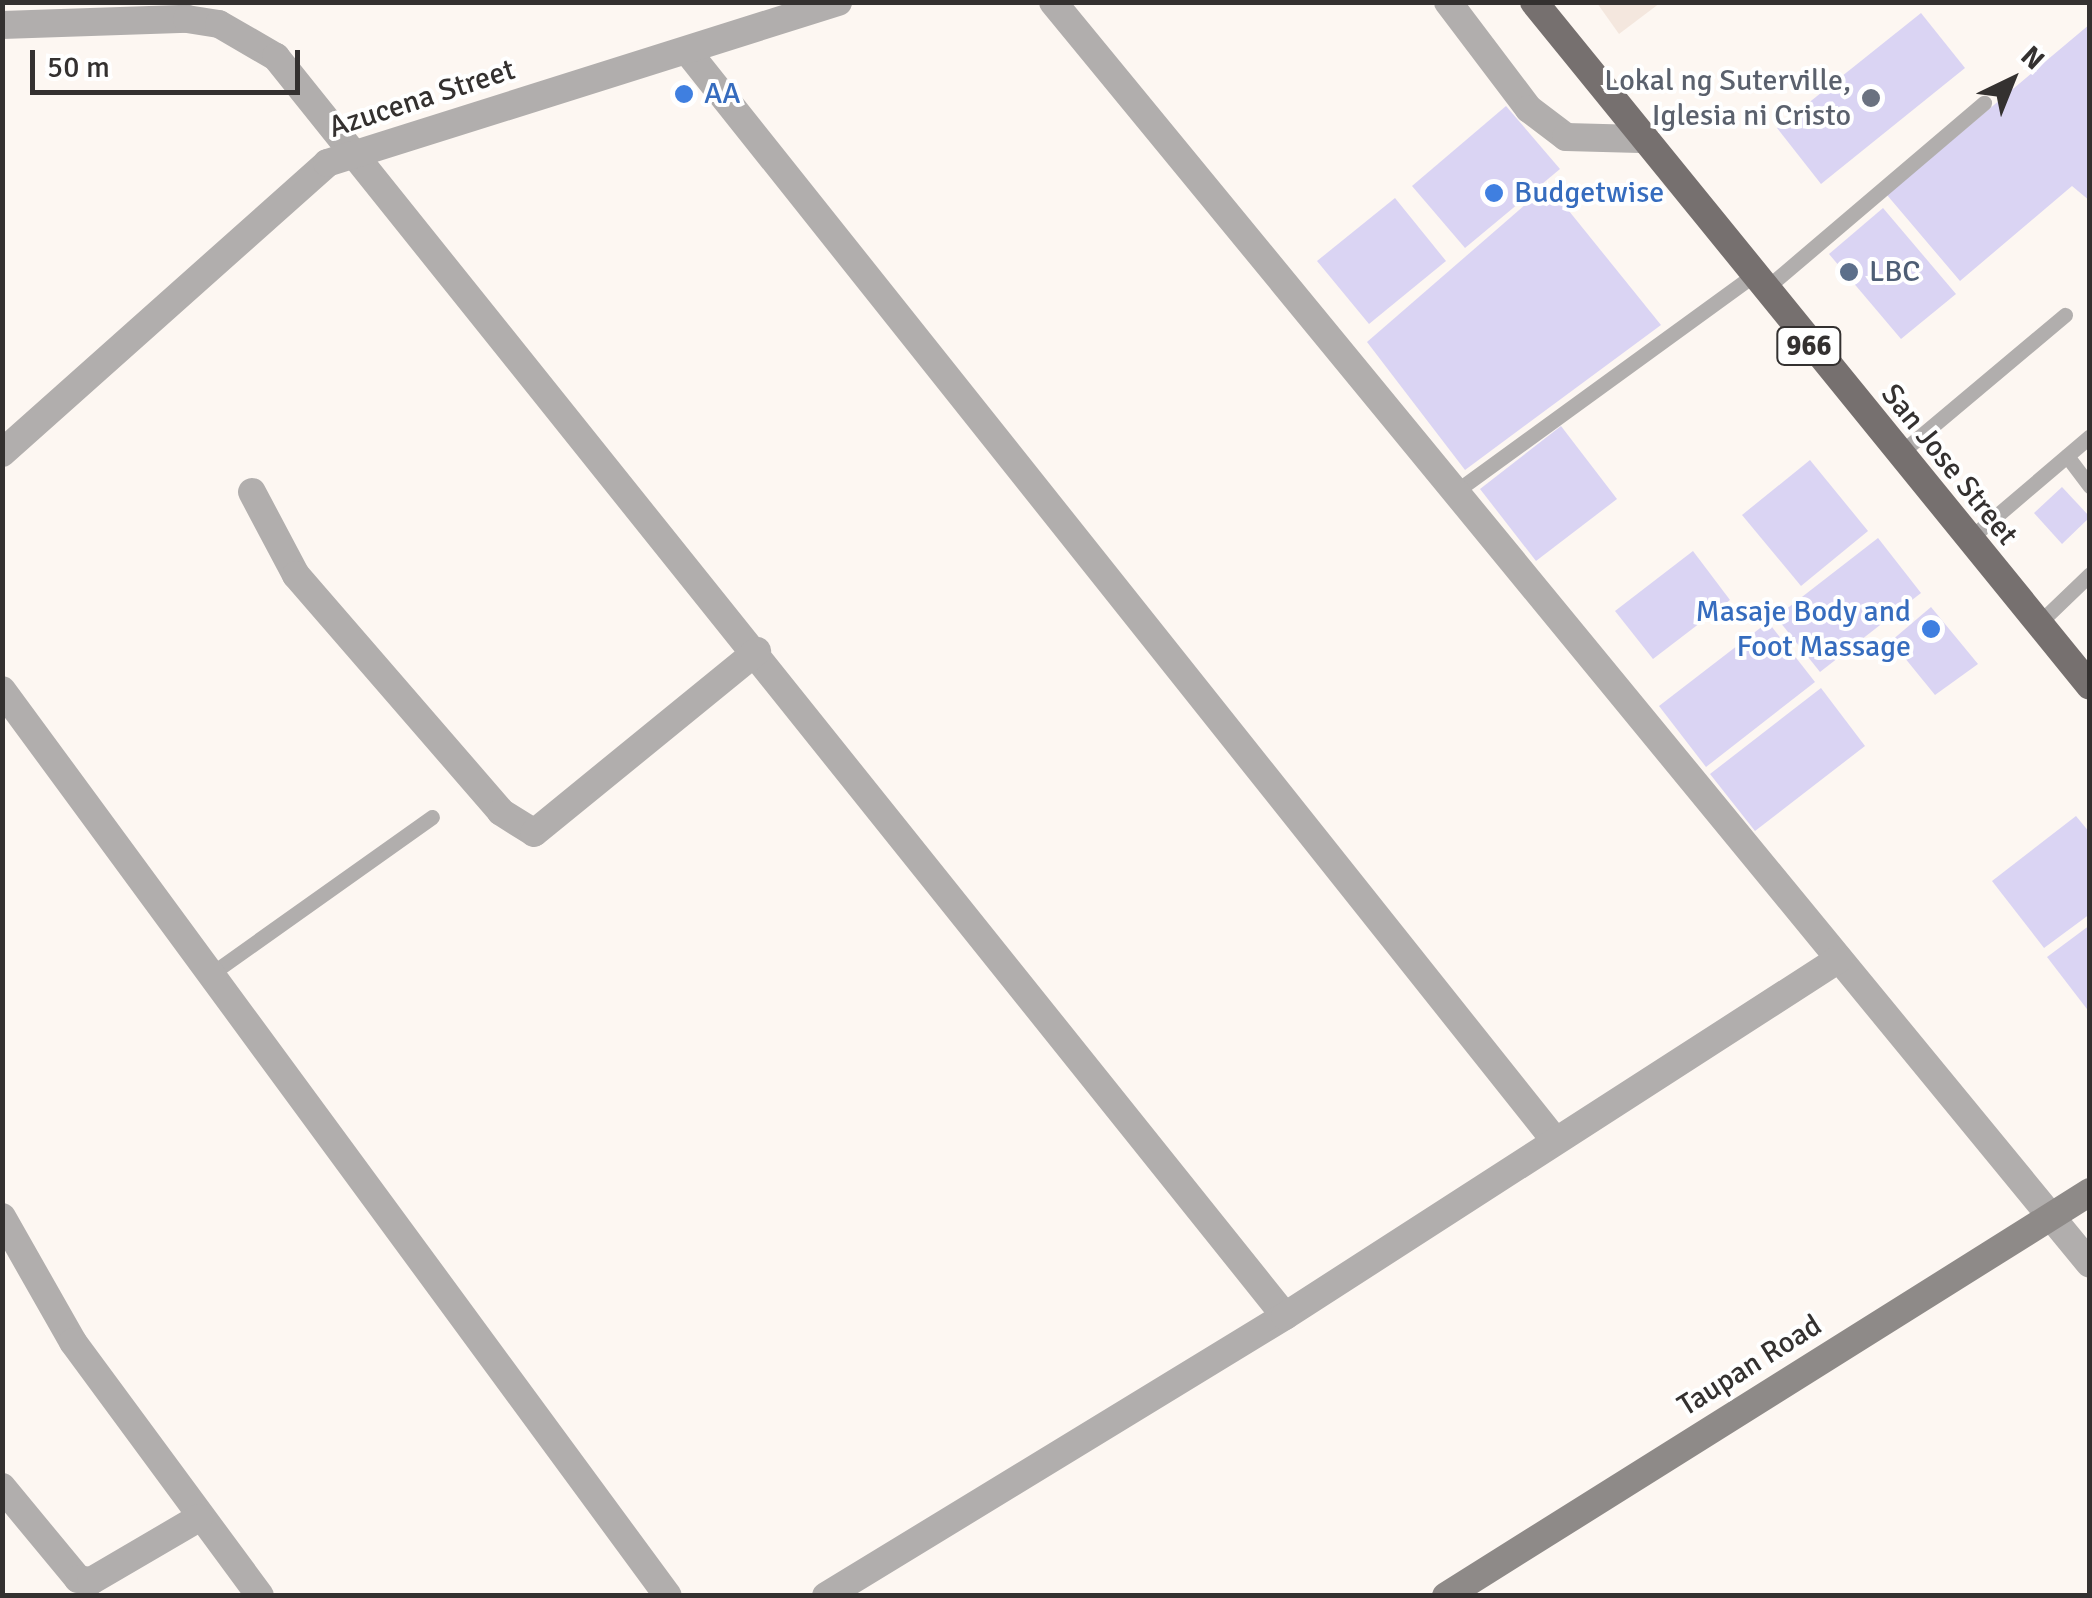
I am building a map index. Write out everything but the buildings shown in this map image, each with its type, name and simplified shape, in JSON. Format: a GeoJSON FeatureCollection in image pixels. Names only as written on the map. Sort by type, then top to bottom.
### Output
{"type":"FeatureCollection","features":[{"type":"Feature","properties":{"kind":"main road","name":"San Jose Street"},"geometry":{"type":"LineString","coordinates":[[1534,2],[1757,283],[2090,686]]}},
{"type":"Feature","properties":{"kind":"main road","name":"Taupan Road"},"geometry":{"type":"LineString","coordinates":[[1446,1596],[2090,1192]]}},
{"type":"Feature","properties":{"kind":"street","name":"Azucena Street"},"geometry":{"type":"LineString","coordinates":[[2,453],[293,189],[346,153],[688,52],[838,2]]}},
{"type":"Feature","properties":{"kind":"street"},"geometry":{"type":"LineString","coordinates":[[1054,2],[2090,1264]]}},
{"type":"Feature","properties":{"kind":"street"},"geometry":{"type":"LineString","coordinates":[[1448,2],[1529,109],[1566,137],[1640,139]]}},
{"type":"Feature","properties":{"kind":"street"},"geometry":{"type":"LineString","coordinates":[[2,25],[219,24],[276,57],[346,153],[757,651],[1285,1316]]}},
{"type":"Feature","properties":{"kind":"street"},"geometry":{"type":"LineString","coordinates":[[688,52],[1554,1138]]}},
{"type":"Feature","properties":{"kind":"street"},"geometry":{"type":"LineString","coordinates":[[252,492],[296,575],[500,812],[534,833],[757,651]]}},
{"type":"Feature","properties":{"kind":"street"},"geometry":{"type":"LineString","coordinates":[[2,690],[668,1596]]}},
{"type":"Feature","properties":{"kind":"street"},"geometry":{"type":"LineString","coordinates":[[826,1596],[1285,1316],[1554,1138],[1840,960]]}},
{"type":"Feature","properties":{"kind":"street"},"geometry":{"type":"LineString","coordinates":[[2,1217],[73,1342],[260,1596]]}},
{"type":"Feature","properties":{"kind":"street"},"geometry":{"type":"LineString","coordinates":[[2,1487],[78,1579],[91,1581],[199,1518]]}},
{"type":"Feature","properties":{"kind":"lane"},"geometry":{"type":"LineString","coordinates":[[1455,492],[1757,283],[1984,103]]}},
{"type":"Feature","properties":{"kind":"lane"},"geometry":{"type":"LineString","coordinates":[[1898,455],[2065,315]]}},
{"type":"Feature","properties":{"kind":"lane"},"geometry":{"type":"LineString","coordinates":[[1968,540],[2090,436]]}},
{"type":"Feature","properties":{"kind":"lane"},"geometry":{"type":"LineString","coordinates":[[2068,456],[2090,486]]}},
{"type":"Feature","properties":{"kind":"lane"},"geometry":{"type":"LineString","coordinates":[[2038,624],[2090,574]]}},
{"type":"Feature","properties":{"kind":"lane"},"geometry":{"type":"LineString","coordinates":[[211,974],[432,817]]}},
{"type":"Feature","properties":{"kind":"shaded area"},"geometry":{"type":"Polygon","coordinates":[[[1597,3],[1660,3],[1619,34],[1597,3]]]}},
{"type":"Feature","properties":{"kind":"place","name":"AA"},"geometry":{"type":"Point","coordinates":[684,94]}},
{"type":"Feature","properties":{"kind":"place","name":"Lokal ng Suterville, Iglesia ni Cristo"},"geometry":{"type":"Point","coordinates":[1871,98]}},
{"type":"Feature","properties":{"kind":"place","name":"Budgetwise"},"geometry":{"type":"Point","coordinates":[1494,193]}},
{"type":"Feature","properties":{"kind":"place","name":"LBC"},"geometry":{"type":"Point","coordinates":[1849,272]}},
{"type":"Feature","properties":{"kind":"place","name":"Masaje Body and Foot Massage"},"geometry":{"type":"Point","coordinates":[1931,629]}}]}
